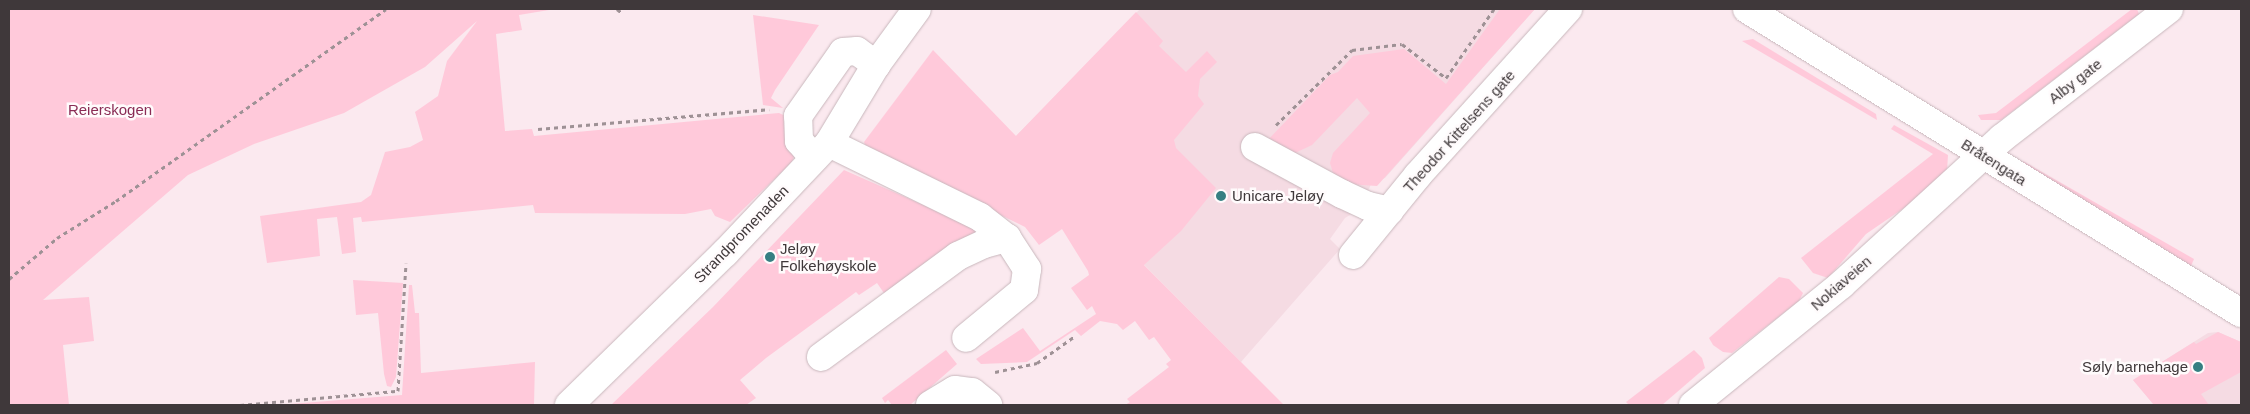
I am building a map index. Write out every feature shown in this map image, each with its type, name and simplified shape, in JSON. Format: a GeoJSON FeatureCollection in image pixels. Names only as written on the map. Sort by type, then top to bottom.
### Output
{"type":"FeatureCollection","features":[{"type":"Feature","properties":{"kind":"street"},"geometry":{"type":"LineString","coordinates":[[917,9],[883,54],[857,51],[843,52],[798,116],[799,141],[980,217],[1007,238],[1027,269],[1024,290],[966,338]]}},
{"type":"Feature","properties":{"kind":"street","name":"Theodor Kittelsens gate"},"geometry":{"type":"LineString","coordinates":[[1353,255],[1389,210],[1568,9]]}},
{"type":"Feature","properties":{"kind":"street","name":"Bråtengata"},"geometry":{"type":"LineString","coordinates":[[1747,9],[2241,313]]}},
{"type":"Feature","properties":{"kind":"street","name":"Alby gate"},"geometry":{"type":"LineString","coordinates":[[1983,155],[2169,9]]}},
{"type":"Feature","properties":{"kind":"street","name":"Strandpromenaden"},"geometry":{"type":"LineString","coordinates":[[569,405],[725,253],[821,150],[883,54]]}},
{"type":"Feature","properties":{"kind":"street"},"geometry":{"type":"LineString","coordinates":[[1256,147],[1342,194],[1368,206],[1389,210]]}},
{"type":"Feature","properties":{"kind":"street","name":"Nokiaveien"},"geometry":{"type":"LineString","coordinates":[[1693,405],[1841,284],[1983,155]]}},
{"type":"Feature","properties":{"kind":"street"},"geometry":{"type":"LineString","coordinates":[[821,357],[958,256],[984,244],[1007,238]]}},
{"type":"Feature","properties":{"kind":"street"},"geometry":{"type":"LineString","coordinates":[[930,405],[955,390],[972,392],[988,405]]}},
{"type":"Feature","properties":{"kind":"path"},"geometry":{"type":"LineString","coordinates":[[9,279],[57,238],[116,202],[386,9]]}},
{"type":"Feature","properties":{"kind":"path"},"geometry":{"type":"LineString","coordinates":[[618,9],[622,13]]}},
{"type":"Feature","properties":{"kind":"path"},"geometry":{"type":"LineString","coordinates":[[1256,147],[1352,50],[1402,44],[1446,78],[1491,10]]}},
{"type":"Feature","properties":{"kind":"path"},"geometry":{"type":"LineString","coordinates":[[538,129],[762,108],[798,116]]}},
{"type":"Feature","properties":{"kind":"path"},"geometry":{"type":"LineString","coordinates":[[240,405],[398,390],[406,263]]}},
{"type":"Feature","properties":{"kind":"path"},"geometry":{"type":"LineString","coordinates":[[988,372],[1037,364],[1075,336]]}},
{"type":"Feature","properties":{"kind":"shaded area","name":"Unicare Jeløy"},"geometry":{"type":"Polygon","coordinates":[[[1140,9],[1535,9],[1385,178],[1372,182],[1360,209],[1345,218],[1330,239],[1340,249],[1241,362],[1016,136],[1140,9]]]}},
{"type":"Feature","properties":{"kind":"shaded area","name":"Søly barnehage"},"geometry":{"type":"Polygon","coordinates":[[[2218,332],[2241,342],[2241,405],[2154,405],[2133,380],[2208,333],[2218,332]]]}},
{"type":"Feature","properties":{"kind":"green space","name":"Reierskogen"},"geometry":{"type":"Polygon","coordinates":[[[9,9],[555,9],[519,15],[522,30],[496,34],[505,131],[532,129],[534,136],[779,113],[792,119],[796,150],[792,162],[730,222],[715,216],[711,209],[685,214],[535,213],[533,205],[362,222],[361,217],[353,218],[356,252],[342,254],[337,217],[317,219],[320,256],[267,263],[260,216],[361,202],[371,195],[385,152],[410,147],[423,140],[415,112],[438,96],[447,61],[477,21],[425,67],[344,113],[254,144],[188,175],[43,300],[89,297],[94,341],[63,345],[69,405],[9,405],[9,9]]]}},
{"type":"Feature","properties":{"kind":"green space"},"geometry":{"type":"Polygon","coordinates":[[[1500,9],[1535,9],[1377,186],[1348,184],[1334,176],[1330,163],[1333,153],[1370,113],[1357,98],[1312,145],[1295,153],[1267,141],[1330,75],[1338,72],[1353,56],[1404,49],[1446,84],[1500,9]]]}},
{"type":"Feature","properties":{"kind":"green space"},"geometry":{"type":"Polygon","coordinates":[[[2132,9],[2137,9],[2139,14],[2001,120],[1981,120],[1978,115],[1996,113],[2132,9]]]}},
{"type":"Feature","properties":{"kind":"green space"},"geometry":{"type":"Polygon","coordinates":[[[1136,12],[1163,41],[1159,46],[1186,72],[1207,51],[1217,62],[1200,79],[1198,96],[1204,104],[1174,140],[1176,148],[1216,188],[1181,231],[1144,265],[1284,405],[1125,405],[1130,402],[1127,399],[1169,367],[1166,364],[1171,360],[1154,337],[1149,340],[1135,321],[1123,330],[1117,324],[1100,321],[1081,336],[1075,330],[1027,362],[981,364],[976,359],[1023,328],[1040,351],[1096,314],[1092,306],[1087,310],[1071,288],[1089,275],[1088,271],[1062,229],[1039,245],[1025,227],[867,150],[864,142],[933,50],[1016,136],[1136,12]]]}},
{"type":"Feature","properties":{"kind":"green space"},"geometry":{"type":"Polygon","coordinates":[[[753,15],[819,25],[771,98],[783,108],[763,105],[753,15]]]}},
{"type":"Feature","properties":{"kind":"green space"},"geometry":{"type":"Polygon","coordinates":[[[1753,39],[1876,114],[1877,120],[1742,41],[1753,39]]]}},
{"type":"Feature","properties":{"kind":"green space"},"geometry":{"type":"Polygon","coordinates":[[[1894,125],[1948,155],[1947,171],[1936,186],[1866,234],[1828,278],[1813,273],[1801,258],[1933,154],[1891,129],[1894,125]]]}},
{"type":"Feature","properties":{"kind":"green space"},"geometry":{"type":"Polygon","coordinates":[[[2023,161],[2194,259],[2191,266],[2026,167],[2023,161]]]}},
{"type":"Feature","properties":{"kind":"green space"},"geometry":{"type":"Polygon","coordinates":[[[844,170],[982,231],[886,296],[877,283],[859,295],[856,292],[766,358],[740,380],[756,398],[746,405],[611,405],[713,307],[844,170]]]}},
{"type":"Feature","properties":{"kind":"green space"},"geometry":{"type":"Polygon","coordinates":[[[1779,277],[1789,279],[1803,293],[1799,301],[1732,353],[1723,352],[1713,345],[1709,338],[1779,277]]]}},
{"type":"Feature","properties":{"kind":"green space"},"geometry":{"type":"Polygon","coordinates":[[[353,280],[403,283],[396,377],[391,387],[387,386],[384,374],[378,313],[356,315],[353,280]]]}},
{"type":"Feature","properties":{"kind":"green space"},"geometry":{"type":"Polygon","coordinates":[[[409,285],[412,285],[415,313],[419,313],[421,373],[535,362],[534,405],[278,405],[402,395],[409,285]]]}},
{"type":"Feature","properties":{"kind":"green space","name":"Søly barnehage"},"geometry":{"type":"Polygon","coordinates":[[[2218,332],[2241,342],[2241,372],[2201,394],[2209,405],[2154,405],[2133,380],[2194,342],[2196,344],[2218,332]]]}},
{"type":"Feature","properties":{"kind":"green space"},"geometry":{"type":"Polygon","coordinates":[[[946,350],[957,364],[910,405],[892,405],[888,400],[885,403],[882,398],[946,350]]]}},
{"type":"Feature","properties":{"kind":"green space"},"geometry":{"type":"Polygon","coordinates":[[[1694,350],[1702,358],[1705,368],[1662,405],[1629,405],[1626,402],[1694,350]]]}},
{"type":"Feature","properties":{"kind":"place","name":"Unicare Jeløy"},"geometry":{"type":"Point","coordinates":[1221,196]}},
{"type":"Feature","properties":{"kind":"place","name":"Jeløy Folkehøyskole"},"geometry":{"type":"Point","coordinates":[770,257]}},
{"type":"Feature","properties":{"kind":"place","name":"Søly barnehage"},"geometry":{"type":"Point","coordinates":[2198,367]}}]}
